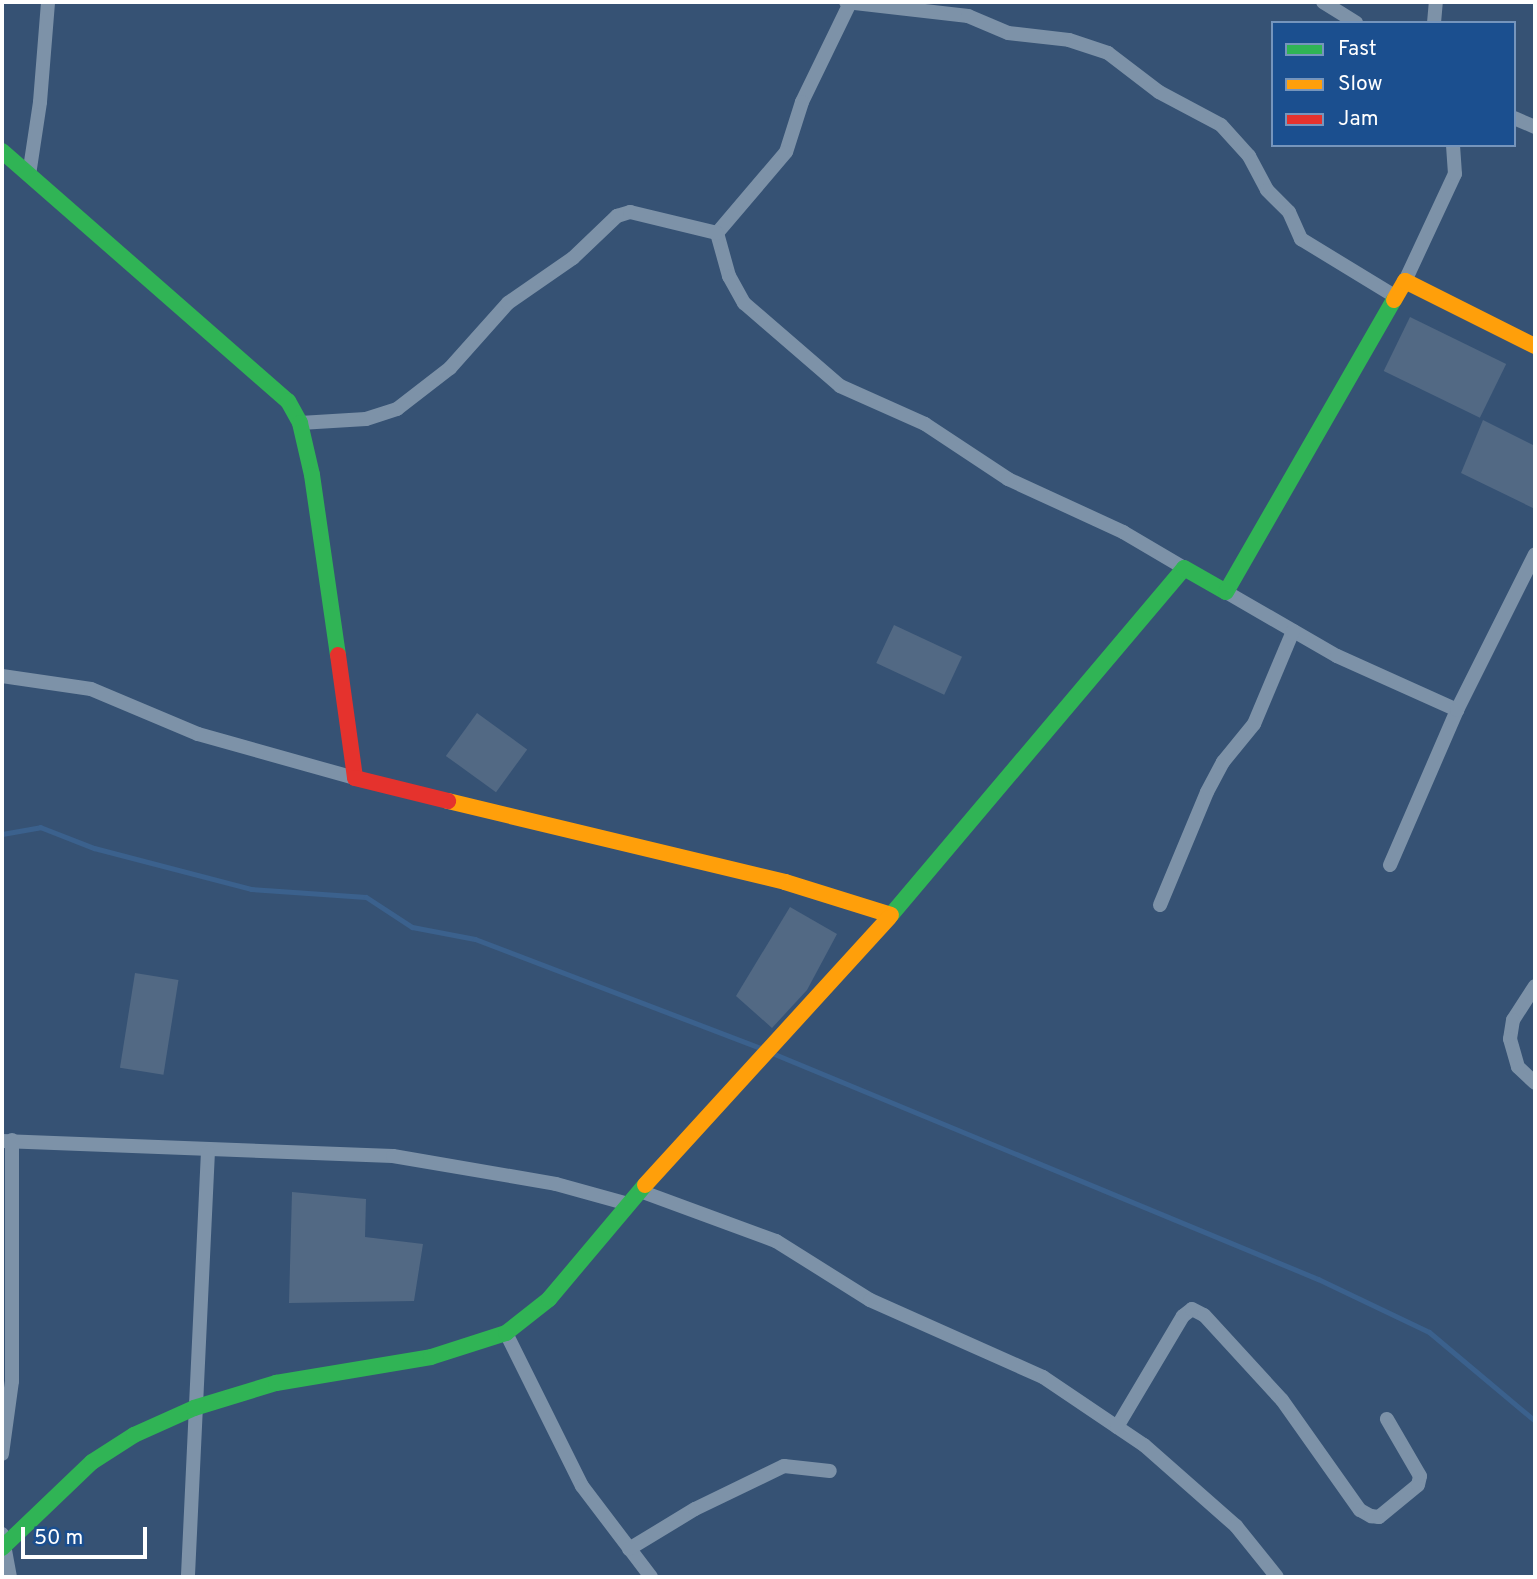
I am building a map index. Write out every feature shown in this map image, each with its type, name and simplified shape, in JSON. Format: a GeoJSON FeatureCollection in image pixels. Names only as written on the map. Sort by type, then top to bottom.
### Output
{"type":"FeatureCollection","features":[{"type":"Feature","properties":{"kind":"street"},"geometry":{"type":"LineString","coordinates":[[29,175],[40,102],[48,2]]}},
{"type":"Feature","properties":{"kind":"street"},"geometry":{"type":"LineString","coordinates":[[717,233],[786,152],[802,103],[848,2],[968,16],[1008,33],[1069,40],[1108,52],[1159,92],[1221,125],[1249,156],[1267,190],[1289,212],[1305,243],[1396,297]]}},
{"type":"Feature","properties":{"kind":"street"},"geometry":{"type":"LineString","coordinates":[[1323,2],[1353,21]]}},
{"type":"Feature","properties":{"kind":"street"},"geometry":{"type":"LineString","coordinates":[[1434,21],[1436,2]]}},
{"type":"Feature","properties":{"kind":"street"},"geometry":{"type":"LineString","coordinates":[[1516,119],[1535,127]]}},
{"type":"Feature","properties":{"kind":"street"},"geometry":{"type":"LineString","coordinates":[[1226,592],[1405,281],[1455,174],[1453,147]]}},
{"type":"Feature","properties":{"kind":"street"},"geometry":{"type":"LineString","coordinates":[[2,151],[288,401],[300,424],[312,475],[355,778]]}},
{"type":"Feature","properties":{"kind":"street"},"geometry":{"type":"LineString","coordinates":[[300,424],[366,419],[397,410],[450,368],[508,303],[573,258],[617,216],[630,212],[717,233]]}},
{"type":"Feature","properties":{"kind":"street"},"geometry":{"type":"LineString","coordinates":[[717,233],[729,276],[744,303],[840,386],[925,424],[1008,480],[1124,532],[1350,662],[1457,710]]}},
{"type":"Feature","properties":{"kind":"street"},"geometry":{"type":"LineString","coordinates":[[1405,281],[1535,346]]}},
{"type":"Feature","properties":{"kind":"street"},"geometry":{"type":"LineString","coordinates":[[1390,865],[1457,710],[1535,554]]}},
{"type":"Feature","properties":{"kind":"street"},"geometry":{"type":"LineString","coordinates":[[10,1577],[3,1542],[92,1462],[134,1435],[194,1408],[276,1383],[430,1357],[506,1333],[549,1299],[628,1204],[890,918],[1184,568]]}},
{"type":"Feature","properties":{"kind":"street"},"geometry":{"type":"LineString","coordinates":[[1160,905],[1207,792],[1223,762],[1254,724],[1293,631]]}},
{"type":"Feature","properties":{"kind":"street"},"geometry":{"type":"LineString","coordinates":[[2,676],[91,689],[198,734],[355,778],[785,881],[890,918]]}},
{"type":"Feature","properties":{"kind":"street"},"geometry":{"type":"LineString","coordinates":[[1535,986],[1513,1020],[1510,1039],[1518,1067],[1535,1083]]}},
{"type":"Feature","properties":{"kind":"street"},"geometry":{"type":"LineString","coordinates":[[2,1454],[12,1381],[7,1141],[208,1152],[393,1156],[556,1184],[628,1204]]}},
{"type":"Feature","properties":{"kind":"street"},"geometry":{"type":"LineString","coordinates":[[188,1575],[208,1152]]}},
{"type":"Feature","properties":{"kind":"street"},"geometry":{"type":"LineString","coordinates":[[640,1191],[776,1241],[870,1300],[1043,1377],[1117,1427],[1236,1526],[1277,1577]]}},
{"type":"Feature","properties":{"kind":"street"},"geometry":{"type":"LineString","coordinates":[[1117,1427],[1183,1316],[1192,1309],[1204,1315],[1282,1400],[1360,1510],[1379,1517],[1418,1485],[1420,1476],[1387,1419]]}},
{"type":"Feature","properties":{"kind":"street"},"geometry":{"type":"LineString","coordinates":[[506,1333],[582,1486],[651,1577]]}},
{"type":"Feature","properties":{"kind":"street"},"geometry":{"type":"LineString","coordinates":[[629,1549],[695,1509],[784,1466],[830,1471]]}},
{"type":"Feature","properties":{"kind":"building"},"geometry":{"type":"Polygon","coordinates":[[[1410,317],[1506,364],[1480,418],[1384,371],[1410,317]]]}},
{"type":"Feature","properties":{"kind":"building"},"geometry":{"type":"Polygon","coordinates":[[[1483,420],[1535,446],[1535,509],[1461,473],[1483,420]]]}},
{"type":"Feature","properties":{"kind":"building"},"geometry":{"type":"Polygon","coordinates":[[[894,625],[962,657],[944,695],[876,663],[894,625]]]}},
{"type":"Feature","properties":{"kind":"building"},"geometry":{"type":"Polygon","coordinates":[[[477,713],[527,749],[496,792],[446,756],[477,713]]]}},
{"type":"Feature","properties":{"kind":"building"},"geometry":{"type":"Polygon","coordinates":[[[790,907],[837,934],[807,990],[772,1028],[736,996],[790,907]]]}},
{"type":"Feature","properties":{"kind":"building"},"geometry":{"type":"Polygon","coordinates":[[[135,973],[178,980],[163,1075],[120,1068],[135,973]]]}},
{"type":"Feature","properties":{"kind":"building"},"geometry":{"type":"Polygon","coordinates":[[[292,1192],[366,1199],[365,1237],[423,1244],[414,1301],[289,1303],[292,1192]]]}},
{"type":"Feature","properties":{"kind":"waterway"},"geometry":{"type":"LineString","coordinates":[[2,834],[40,827],[94,848],[251,889],[366,897],[412,927],[475,939],[763,1049]]}},
{"type":"Feature","properties":{"kind":"waterway"},"geometry":{"type":"LineString","coordinates":[[772,1053],[1318,1279],[1429,1332],[1535,1421]]}},
{"type":"Feature","properties":{"kind":"traffic: fast"},"geometry":{"type":"LineString","coordinates":[[2,151],[288,401],[300,423],[312,475],[338,655]]}},
{"type":"Feature","properties":{"kind":"traffic: fast"},"geometry":{"type":"LineString","coordinates":[[891,915],[1184,568],[1226,592],[1394,300]]}},
{"type":"Feature","properties":{"kind":"traffic: fast"},"geometry":{"type":"LineString","coordinates":[[2,1548],[92,1462],[134,1435],[194,1408],[276,1383],[431,1357],[506,1333],[549,1299],[645,1185]]}},
{"type":"Feature","properties":{"kind":"traffic: slow"},"geometry":{"type":"LineString","coordinates":[[1394,300],[1405,281],[1535,346]]}},
{"type":"Feature","properties":{"kind":"traffic: slow"},"geometry":{"type":"LineString","coordinates":[[448,801],[785,882],[891,915]]}},
{"type":"Feature","properties":{"kind":"traffic: slow"},"geometry":{"type":"LineString","coordinates":[[645,1185],[889,918]]}},
{"type":"Feature","properties":{"kind":"traffic: jam"},"geometry":{"type":"LineString","coordinates":[[338,655],[355,778],[448,801]]}}]}
